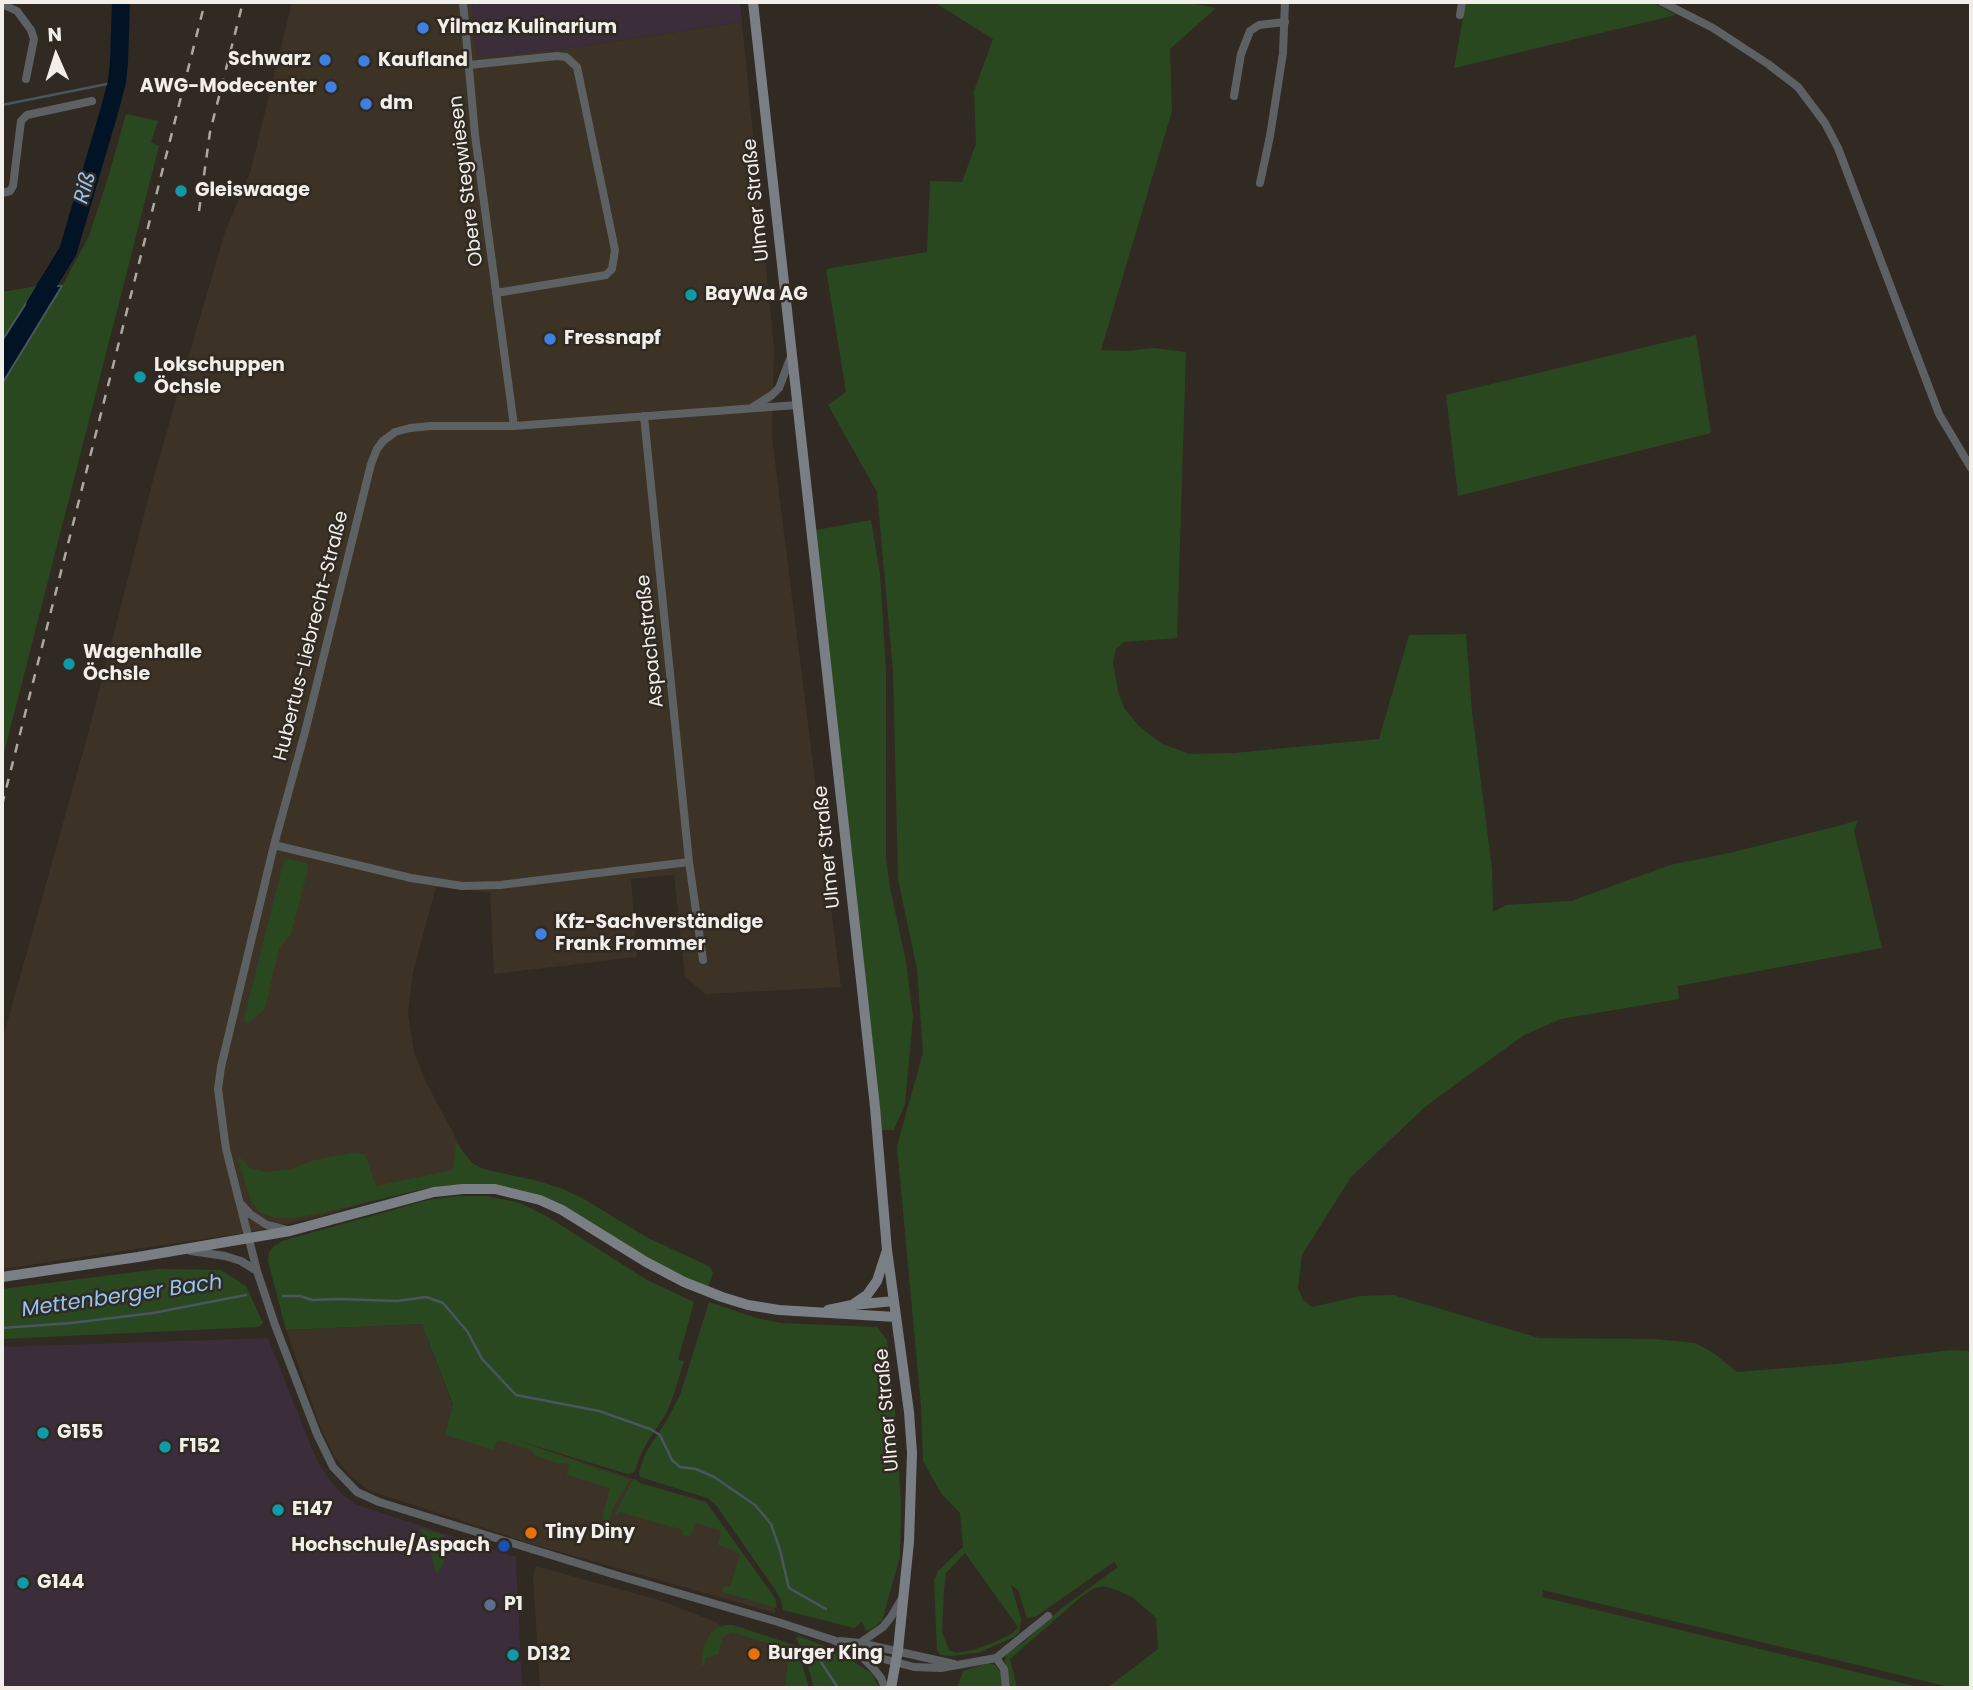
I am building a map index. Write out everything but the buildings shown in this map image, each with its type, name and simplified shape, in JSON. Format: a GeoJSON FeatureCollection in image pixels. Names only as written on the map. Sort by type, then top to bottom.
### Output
{"type":"FeatureCollection","features":[{"type":"Feature","properties":{"kind":"main road","name":"Ulmer Straße"},"geometry":{"type":"LineString","coordinates":[[753,2],[875,1107],[887,1251],[909,1412],[912,1453],[911,1519],[898,1650],[891,1688]]}},
{"type":"Feature","properties":{"kind":"main road"},"geometry":{"type":"LineString","coordinates":[[2,1277],[290,1231],[434,1192],[495,1189],[540,1200],[562,1210],[656,1267],[722,1297],[779,1310],[896,1317]]}},
{"type":"Feature","properties":{"kind":"main road"},"geometry":{"type":"LineString","coordinates":[[852,1305],[867,1295],[877,1281],[887,1251]]}},
{"type":"Feature","properties":{"kind":"main road"},"geometry":{"type":"LineString","coordinates":[[821,1312],[852,1305],[894,1301]]}},
{"type":"Feature","properties":{"kind":"street","name":"Obere Stegwiesen"},"geometry":{"type":"LineString","coordinates":[[463,2],[475,135],[514,426]]}},
{"type":"Feature","properties":{"kind":"street"},"geometry":{"type":"LineString","coordinates":[[1260,183],[1283,52],[1285,2]]}},
{"type":"Feature","properties":{"kind":"street"},"geometry":{"type":"LineString","coordinates":[[1460,15],[1462,2]]}},
{"type":"Feature","properties":{"kind":"street"},"geometry":{"type":"LineString","coordinates":[[1662,2],[1713,28],[1768,64],[1798,87],[1825,123],[1838,148],[1939,414],[1971,468]]}},
{"type":"Feature","properties":{"kind":"street"},"geometry":{"type":"LineString","coordinates":[[2,4],[17,11],[31,30],[34,39],[26,79]]}},
{"type":"Feature","properties":{"kind":"street"},"geometry":{"type":"LineString","coordinates":[[1234,96],[1241,54],[1250,31],[1259,25],[1285,22]]}},
{"type":"Feature","properties":{"kind":"street"},"geometry":{"type":"LineString","coordinates":[[469,65],[557,56],[565,57],[577,67],[615,250],[612,269],[606,275],[496,293]]}},
{"type":"Feature","properties":{"kind":"street"},"geometry":{"type":"LineString","coordinates":[[2,193],[10,191],[13,186],[21,121],[27,115],[92,102]]}},
{"type":"Feature","properties":{"kind":"street"},"geometry":{"type":"LineString","coordinates":[[749,410],[779,388],[791,356]]}},
{"type":"Feature","properties":{"kind":"street","name":"Hubertus-Liebrecht-Straße"},"geometry":{"type":"LineString","coordinates":[[797,405],[514,426],[431,426],[395,432],[383,441],[371,464],[305,732],[274,845],[218,1089],[226,1149],[257,1271],[275,1325],[317,1434],[333,1467],[358,1492],[379,1502],[833,1640],[858,1646],[898,1650],[960,1665]]}},
{"type":"Feature","properties":{"kind":"street","name":"Aspachstraße"},"geometry":{"type":"LineString","coordinates":[[644,416],[689,862],[703,960]]}},
{"type":"Feature","properties":{"kind":"street"},"geometry":{"type":"LineString","coordinates":[[274,845],[411,878],[462,886],[500,885],[689,862]]}},
{"type":"Feature","properties":{"kind":"street"},"geometry":{"type":"LineString","coordinates":[[239,1202],[250,1214],[267,1225],[290,1231]]}},
{"type":"Feature","properties":{"kind":"street"},"geometry":{"type":"LineString","coordinates":[[181,1249],[225,1256],[241,1261],[257,1271]]}},
{"type":"Feature","properties":{"kind":"street"},"geometry":{"type":"LineString","coordinates":[[885,1688],[858,1646],[883,1628],[904,1595]]}},
{"type":"Feature","properties":{"kind":"street"},"geometry":{"type":"LineString","coordinates":[[1006,1688],[1004,1669],[996,1658],[1048,1616]]}},
{"type":"Feature","properties":{"kind":"street","name":"Hubertus-Liebrecht-Straße"},"geometry":{"type":"LineString","coordinates":[[858,1646],[896,1663],[927,1669],[996,1658]]}},
{"type":"Feature","properties":{"kind":"shaded area"},"geometry":{"type":"Polygon","coordinates":[[[292,2],[472,2],[478,57],[570,48],[742,22],[774,348],[772,437],[841,987],[706,994],[685,977],[674,875],[631,879],[637,957],[494,974],[490,892],[436,887],[413,972],[408,1013],[414,1052],[426,1082],[477,1178],[408,1190],[322,1216],[244,1233],[2,1269],[2,1041],[88,734],[153,480],[225,232],[250,173],[292,2]]]}},
{"type":"Feature","properties":{"kind":"shaded area"},"geometry":{"type":"Polygon","coordinates":[[[472,2],[740,2],[742,22],[570,48],[478,58],[472,2]]]}},
{"type":"Feature","properties":{"kind":"shaded area"},"geometry":{"type":"Polygon","coordinates":[[[422,1324],[457,1417],[475,1426],[634,1479],[639,1483],[706,1502],[775,1600],[775,1613],[532,1544],[368,1490],[348,1474],[334,1456],[321,1429],[286,1330],[422,1324]]]}},
{"type":"Feature","properties":{"kind":"shaded area"},"geometry":{"type":"Polygon","coordinates":[[[268,1338],[317,1461],[343,1495],[357,1505],[516,1557],[522,1688],[2,1688],[2,1347],[268,1338]]]}},
{"type":"Feature","properties":{"kind":"shaded area"},"geometry":{"type":"Polygon","coordinates":[[[536,1566],[662,1601],[716,1622],[730,1632],[780,1647],[788,1656],[785,1688],[540,1688],[533,1576],[536,1566]]]}},
{"type":"Feature","properties":{"kind":"green space"},"geometry":{"type":"Polygon","coordinates":[[[934,2],[1185,2],[1216,8],[1170,49],[1172,111],[1101,350],[1154,348],[1186,352],[1177,638],[1124,642],[1116,649],[1113,662],[1124,708],[1139,726],[1162,744],[1190,754],[1234,753],[1379,739],[1409,635],[1466,634],[1472,712],[1492,869],[1493,912],[1506,905],[1571,901],[1670,865],[1725,854],[1858,820],[1854,831],[1882,948],[1678,986],[1679,999],[1561,1019],[1524,1035],[1426,1106],[1351,1177],[1302,1255],[1298,1288],[1303,1300],[1312,1307],[1360,1296],[1393,1295],[1539,1338],[1654,1339],[1695,1343],[1712,1352],[1737,1372],[1836,1364],[1951,1350],[1971,1351],[1969,1688],[1954,1688],[1543,1590],[1542,1597],[1923,1688],[1107,1688],[1158,1649],[1156,1618],[1132,1597],[1103,1586],[1082,1596],[1010,1659],[1017,1688],[1011,1688],[1006,1654],[1024,1642],[1063,1607],[1118,1567],[1114,1562],[1035,1617],[1027,1618],[1018,1590],[1011,1585],[1021,1619],[1019,1633],[978,1653],[950,1656],[941,1655],[937,1650],[934,1581],[938,1571],[963,1547],[960,1513],[941,1493],[923,1461],[921,1406],[897,1146],[923,1053],[917,969],[898,879],[893,671],[877,492],[828,405],[846,392],[826,269],[927,252],[930,181],[962,182],[976,144],[974,91],[993,39],[934,2]],[[965,1553],[946,1573],[942,1632],[949,1650],[956,1653],[973,1650],[1013,1633],[1018,1627],[965,1553]]]}},
{"type":"Feature","properties":{"kind":"green space"},"geometry":{"type":"Polygon","coordinates":[[[1466,2],[1651,2],[1676,15],[1454,68],[1466,2]]]}},
{"type":"Feature","properties":{"kind":"green space"},"geometry":{"type":"Polygon","coordinates":[[[126,114],[158,121],[151,142],[159,146],[2,761],[2,384],[89,236],[126,114]]]}},
{"type":"Feature","properties":{"kind":"green space"},"geometry":{"type":"Polygon","coordinates":[[[37,286],[2,341],[2,292],[37,286]]]}},
{"type":"Feature","properties":{"kind":"green space"},"geometry":{"type":"Polygon","coordinates":[[[1696,335],[1711,433],[1458,496],[1446,395],[1696,335]]]}},
{"type":"Feature","properties":{"kind":"green space"},"geometry":{"type":"Polygon","coordinates":[[[871,520],[880,574],[886,670],[886,859],[906,961],[913,1017],[905,1104],[894,1130],[882,1130],[816,530],[871,520]]]}},
{"type":"Feature","properties":{"kind":"green space"},"geometry":{"type":"Polygon","coordinates":[[[284,860],[306,863],[308,869],[291,934],[279,948],[265,1009],[247,1024],[244,1019],[284,860]]]}},
{"type":"Feature","properties":{"kind":"green space"},"geometry":{"type":"Polygon","coordinates":[[[456,1143],[472,1163],[483,1169],[563,1189],[648,1238],[709,1266],[713,1272],[708,1288],[683,1279],[570,1209],[552,1200],[507,1187],[448,1185],[318,1214],[274,1218],[261,1213],[252,1203],[237,1157],[249,1168],[267,1172],[290,1169],[315,1160],[351,1153],[365,1154],[376,1186],[453,1170],[456,1143]]]}},
{"type":"Feature","properties":{"kind":"green space"},"geometry":{"type":"Polygon","coordinates":[[[487,1196],[520,1203],[548,1217],[647,1280],[694,1302],[678,1360],[684,1361],[674,1394],[666,1414],[640,1456],[635,1471],[627,1474],[510,1438],[630,1480],[613,1507],[609,1521],[602,1519],[610,1488],[567,1475],[567,1463],[557,1463],[536,1456],[531,1450],[498,1440],[493,1450],[445,1435],[453,1405],[422,1324],[286,1330],[268,1261],[269,1252],[274,1246],[282,1241],[428,1200],[487,1196]]]}},
{"type":"Feature","properties":{"kind":"green space"},"geometry":{"type":"Polygon","coordinates":[[[158,1269],[221,1270],[246,1286],[263,1323],[258,1327],[2,1339],[2,1289],[158,1269]]]}},
{"type":"Feature","properties":{"kind":"green space"},"geometry":{"type":"Polygon","coordinates":[[[709,1302],[756,1318],[781,1323],[877,1327],[887,1340],[896,1419],[901,1506],[900,1557],[882,1621],[872,1629],[866,1631],[862,1622],[854,1628],[783,1610],[776,1591],[716,1505],[707,1498],[640,1477],[639,1472],[646,1452],[680,1395],[709,1302]]]}},
{"type":"Feature","properties":{"kind":"green space"},"geometry":{"type":"Polygon","coordinates":[[[635,1479],[640,1483],[706,1502],[775,1598],[777,1608],[722,1592],[724,1586],[730,1587],[740,1555],[718,1545],[721,1531],[696,1523],[690,1537],[682,1535],[683,1530],[619,1512],[618,1515],[615,1514],[635,1479]]]}},
{"type":"Feature","properties":{"kind":"green space"},"geometry":{"type":"Polygon","coordinates":[[[419,1528],[444,1535],[445,1555],[438,1573],[435,1571],[429,1545],[419,1528]]]}},
{"type":"Feature","properties":{"kind":"green space"},"geometry":{"type":"Polygon","coordinates":[[[726,1625],[794,1645],[798,1650],[809,1688],[785,1688],[788,1656],[780,1647],[730,1632],[722,1638],[718,1654],[705,1658],[705,1665],[701,1665],[704,1647],[710,1634],[726,1625]]]}},
{"type":"Feature","properties":{"kind":"green space"},"geometry":{"type":"Polygon","coordinates":[[[799,1636],[832,1649],[872,1673],[879,1688],[814,1688],[804,1653],[796,1638],[799,1636]]]}},
{"type":"Feature","properties":{"kind":"green space"},"geometry":{"type":"Polygon","coordinates":[[[988,1663],[995,1665],[1001,1673],[1003,1688],[957,1688],[963,1671],[988,1663]]]}},
{"type":"Feature","properties":{"kind":"water"},"geometry":{"type":"Polygon","coordinates":[[[37,286],[62,286],[2,384],[2,341],[37,286]]]}},
{"type":"Feature","properties":{"kind":"waterway","name":"Riß"},"geometry":{"type":"LineString","coordinates":[[35,305],[68,251],[109,112],[117,82],[121,2]]}},
{"type":"Feature","properties":{"kind":"waterway"},"geometry":{"type":"LineString","coordinates":[[2,105],[117,82]]}},
{"type":"Feature","properties":{"kind":"waterway","name":"Mettenberger Bach"},"geometry":{"type":"LineString","coordinates":[[2,1328],[153,1313],[246,1295]]}},
{"type":"Feature","properties":{"kind":"waterway","name":"Mettenberger Bach"},"geometry":{"type":"LineString","coordinates":[[283,1296],[300,1296],[312,1300],[397,1301],[426,1297],[443,1303],[467,1331],[482,1359],[516,1395],[599,1411],[650,1429],[660,1435],[672,1460],[680,1467],[696,1469],[714,1477],[755,1505],[771,1524],[789,1588],[826,1609]]}},
{"type":"Feature","properties":{"kind":"waterway","name":"Mettenberger Bach"},"geometry":{"type":"LineString","coordinates":[[817,1656],[838,1688]]}},
{"type":"Feature","properties":{"kind":"railway"},"geometry":{"type":"LineString","coordinates":[[2,805],[205,2]]}},
{"type":"Feature","properties":{"kind":"railway"},"geometry":{"type":"LineString","coordinates":[[199,211],[210,132],[243,2]]}},
{"type":"Feature","properties":{"kind":"place","name":"Yilmaz Kulinarium"},"geometry":{"type":"Point","coordinates":[423,28]}},
{"type":"Feature","properties":{"kind":"place","name":"Schwarz"},"geometry":{"type":"Point","coordinates":[325,60]}},
{"type":"Feature","properties":{"kind":"place","name":"Kaufland"},"geometry":{"type":"Point","coordinates":[364,61]}},
{"type":"Feature","properties":{"kind":"place","name":"AWG-Modecenter"},"geometry":{"type":"Point","coordinates":[331,87]}},
{"type":"Feature","properties":{"kind":"place","name":"dm"},"geometry":{"type":"Point","coordinates":[366,104]}},
{"type":"Feature","properties":{"kind":"place","name":"Gleiswaage"},"geometry":{"type":"Point","coordinates":[181,191]}},
{"type":"Feature","properties":{"kind":"place","name":"BayWa AG"},"geometry":{"type":"Point","coordinates":[691,295]}},
{"type":"Feature","properties":{"kind":"place","name":"Fressnapf"},"geometry":{"type":"Point","coordinates":[550,339]}},
{"type":"Feature","properties":{"kind":"place","name":"Lokschuppen Öchsle"},"geometry":{"type":"Point","coordinates":[140,377]}},
{"type":"Feature","properties":{"kind":"place","name":"Wagenhalle Öchsle"},"geometry":{"type":"Point","coordinates":[69,664]}},
{"type":"Feature","properties":{"kind":"place","name":"Kfz-Sachverständige Frank Frommer"},"geometry":{"type":"Point","coordinates":[541,934]}},
{"type":"Feature","properties":{"kind":"place","name":"G155"},"geometry":{"type":"Point","coordinates":[43,1433]}},
{"type":"Feature","properties":{"kind":"place","name":"F152"},"geometry":{"type":"Point","coordinates":[165,1447]}},
{"type":"Feature","properties":{"kind":"place","name":"E147"},"geometry":{"type":"Point","coordinates":[278,1510]}},
{"type":"Feature","properties":{"kind":"place","name":"Tiny Diny"},"geometry":{"type":"Point","coordinates":[531,1533]}},
{"type":"Feature","properties":{"kind":"place","name":"Hochschule/Aspach"},"geometry":{"type":"Point","coordinates":[504,1546]}},
{"type":"Feature","properties":{"kind":"place","name":"G144"},"geometry":{"type":"Point","coordinates":[23,1583]}},
{"type":"Feature","properties":{"kind":"place","name":"P1"},"geometry":{"type":"Point","coordinates":[490,1605]}},
{"type":"Feature","properties":{"kind":"place","name":"Burger King"},"geometry":{"type":"Point","coordinates":[754,1654]}},
{"type":"Feature","properties":{"kind":"place","name":"D132"},"geometry":{"type":"Point","coordinates":[513,1655]}}]}
